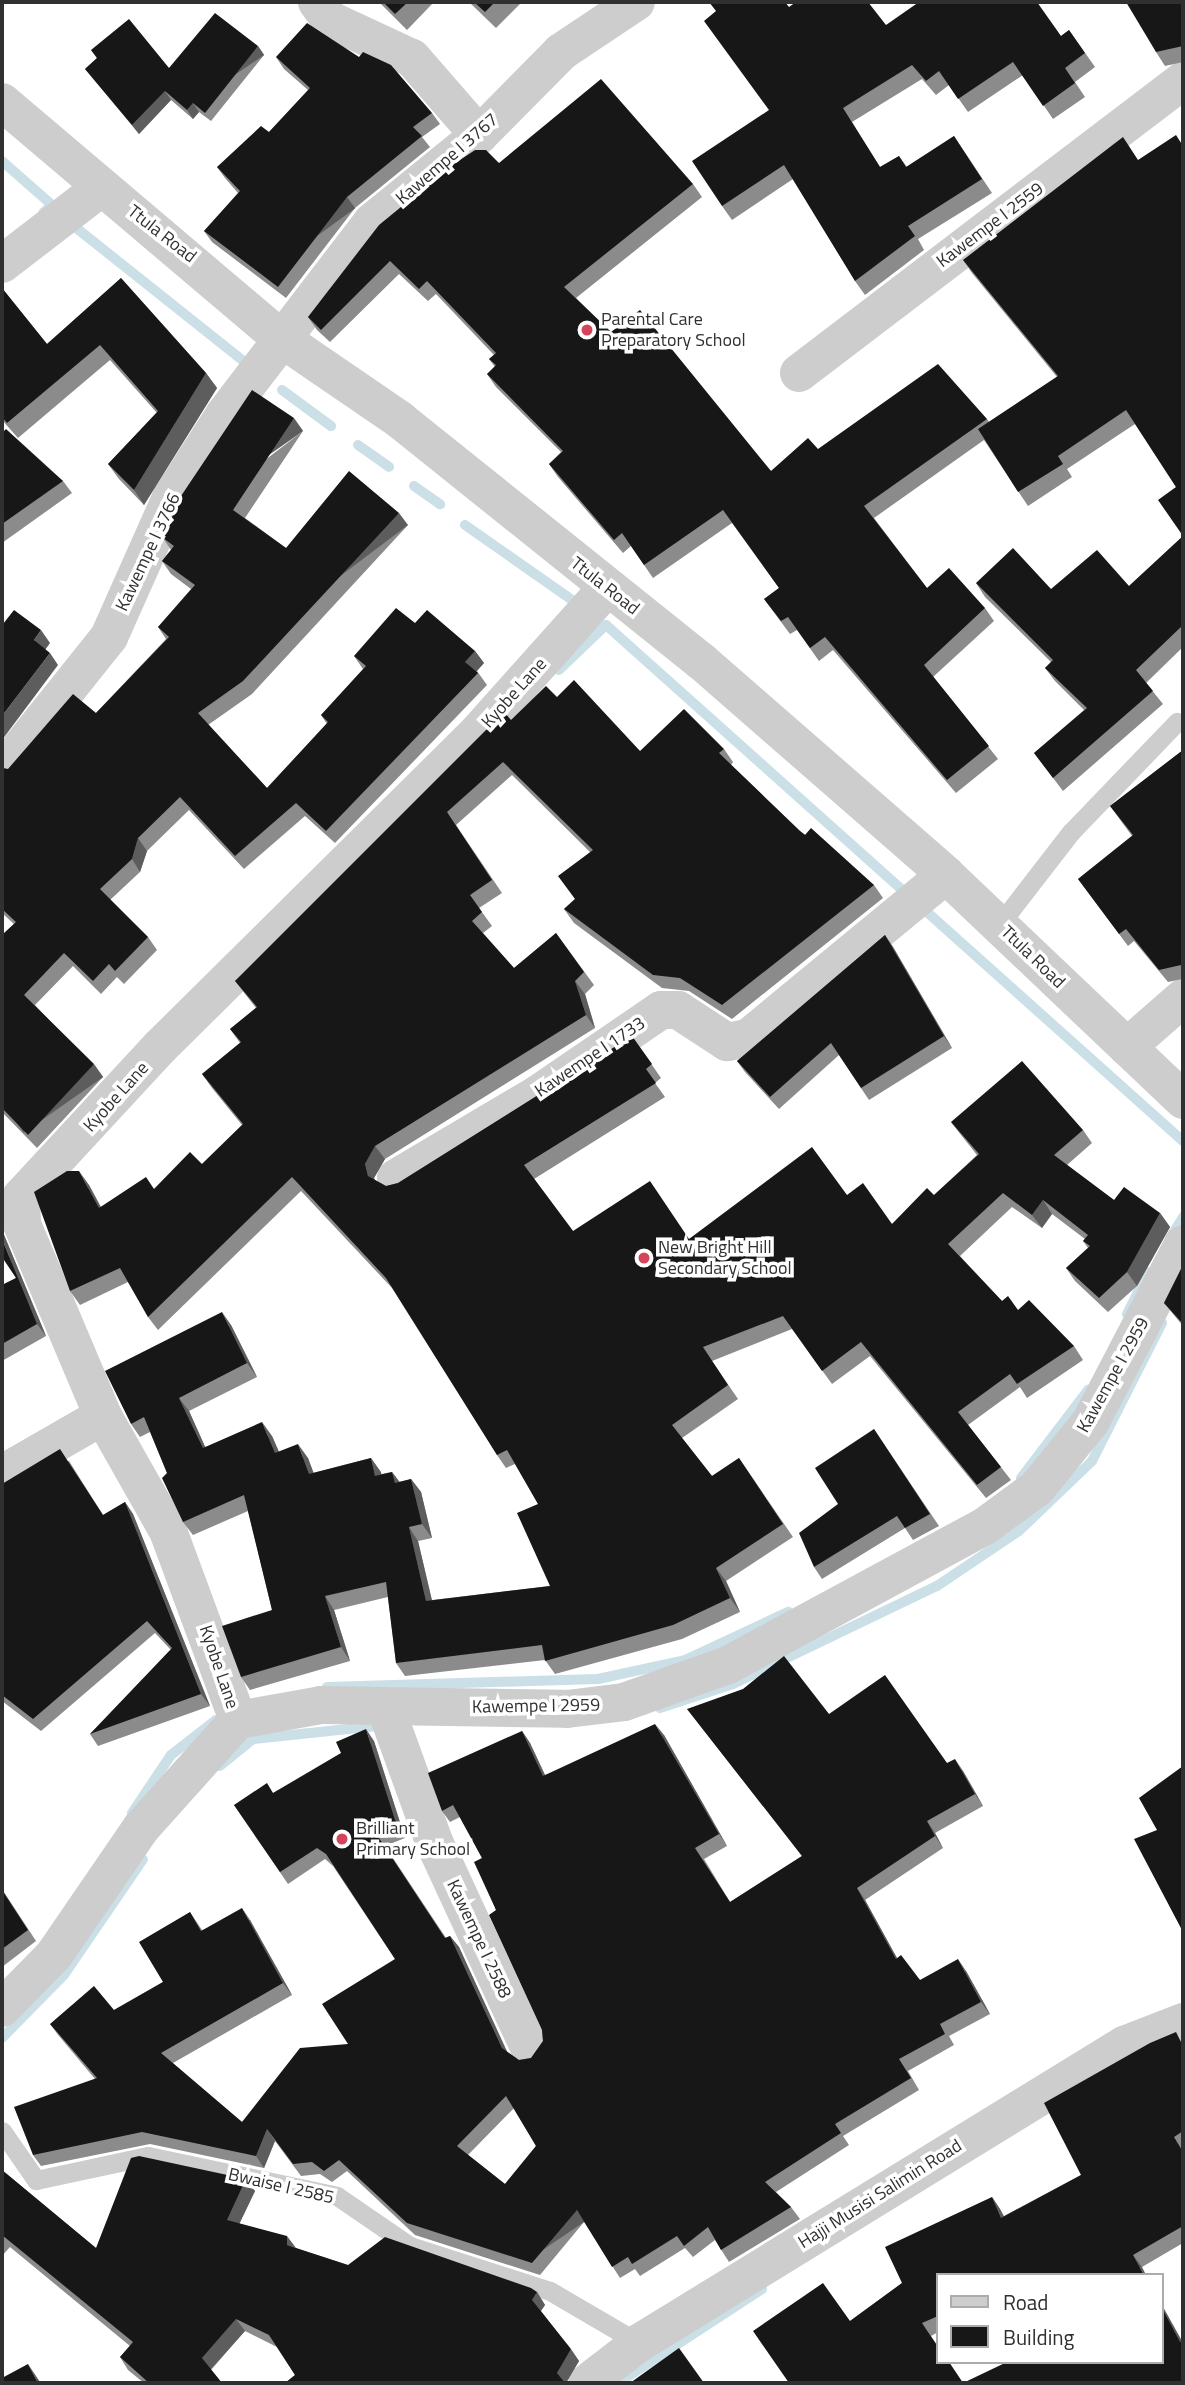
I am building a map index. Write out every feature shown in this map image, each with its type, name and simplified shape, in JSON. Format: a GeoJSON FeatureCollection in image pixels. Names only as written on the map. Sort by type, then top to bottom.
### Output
{"type":"FeatureCollection","features":[{"type":"Feature","properties":{"kind":"street"},"geometry":{"type":"LineString","coordinates":[[317,2],[330,20],[412,58],[480,135]]}},
{"type":"Feature","properties":{"kind":"street","name":"Kawempe I 3767"},"geometry":{"type":"LineString","coordinates":[[279,337],[372,222],[480,135],[561,52],[636,2]]}},
{"type":"Feature","properties":{"kind":"street","name":"Kawempe I 2559"},"geometry":{"type":"LineString","coordinates":[[799,373],[1183,80]]}},
{"type":"Feature","properties":{"kind":"street","name":"Ttula Road"},"geometry":{"type":"LineString","coordinates":[[2,102],[279,337],[400,420],[607,588],[946,875],[1183,1100]]}},
{"type":"Feature","properties":{"kind":"street"},"geometry":{"type":"LineString","coordinates":[[2,264],[102,187]]}},
{"type":"Feature","properties":{"kind":"street","name":"Kawempe I 3766"},"geometry":{"type":"LineString","coordinates":[[10,761],[109,637],[171,498],[279,337]]}},
{"type":"Feature","properties":{"kind":"street","name":"Kyobe Lane"},"geometry":{"type":"LineString","coordinates":[[238,1720],[168,1531],[103,1416],[22,1224],[21,1197],[161,1046],[480,730],[607,588]]}},
{"type":"Feature","properties":{"kind":"street","name":"Kawempe I 1733"},"geometry":{"type":"LineString","coordinates":[[396,1178],[538,1094],[661,1010],[678,1010],[727,1042],[748,1038],[946,875]]}},
{"type":"Feature","properties":{"kind":"street"},"geometry":{"type":"LineString","coordinates":[[1127,1047],[1183,998]]}},
{"type":"Feature","properties":{"kind":"street","name":"Kawempe I 2959"},"geometry":{"type":"LineString","coordinates":[[238,1720],[321,1705],[386,1709],[567,1709],[624,1702],[728,1665],[949,1549],[1037,1488],[1064,1457],[1097,1411],[1183,1244]]}},
{"type":"Feature","properties":{"kind":"street"},"geometry":{"type":"LineString","coordinates":[[2,1474],[103,1416]]}},
{"type":"Feature","properties":{"kind":"street","name":"Kawempe I 2588"},"geometry":{"type":"LineString","coordinates":[[386,1709],[435,1844],[530,2050]]}},
{"type":"Feature","properties":{"kind":"street"},"geometry":{"type":"LineString","coordinates":[[2,2008],[54,1955],[141,1828],[238,1720]]}},
{"type":"Feature","properties":{"kind":"street","name":"Hajji Musisi Salimin Road"},"geometry":{"type":"LineString","coordinates":[[587,2383],[639,2343],[1124,2045],[1183,2022]]}},
{"type":"Feature","properties":{"kind":"lane"},"geometry":{"type":"LineString","coordinates":[[999,925],[1071,832],[1178,722]]}},
{"type":"Feature","properties":{"kind":"lane","name":"Bwaise I 2585"},"geometry":{"type":"LineString","coordinates":[[2,2132],[36,2180],[148,2156],[337,2196],[410,2246],[550,2291],[639,2343]]}},
{"type":"Feature","properties":{"kind":"building"},"geometry":{"type":"Polygon","coordinates":[[[383,2],[408,2],[395,14],[383,2]]]}},
{"type":"Feature","properties":{"kind":"building"},"geometry":{"type":"Polygon","coordinates":[[[474,2],[495,2],[485,12],[474,2]]]}},
{"type":"Feature","properties":{"kind":"building"},"geometry":{"type":"Polygon","coordinates":[[[709,2],[785,2],[789,7],[796,2],[868,2],[886,25],[919,2],[1037,2],[1061,36],[1069,30],[1085,53],[1065,68],[1075,83],[1043,106],[1013,62],[958,99],[939,71],[926,81],[912,65],[843,108],[880,167],[899,156],[906,167],[954,136],[982,179],[908,226],[915,236],[855,281],[784,165],[722,206],[692,161],[769,110],[704,21],[716,11],[709,2]]]}},
{"type":"Feature","properties":{"kind":"building"},"geometry":{"type":"Polygon","coordinates":[[[1126,2],[1183,2],[1183,46],[1156,52],[1126,2]]]}},
{"type":"Feature","properties":{"kind":"building"},"geometry":{"type":"Polygon","coordinates":[[[215,13],[258,46],[205,113],[193,103],[187,110],[165,91],[132,125],[85,69],[97,58],[91,50],[129,19],[169,68],[215,13]]]}},
{"type":"Feature","properties":{"kind":"building"},"geometry":{"type":"Polygon","coordinates":[[[307,23],[359,57],[363,52],[391,65],[432,113],[413,127],[422,136],[347,197],[278,287],[204,231],[240,191],[217,167],[261,126],[269,132],[310,88],[276,57],[307,23]]]}},
{"type":"Feature","properties":{"kind":"building"},"geometry":{"type":"Polygon","coordinates":[[[601,79],[693,184],[564,287],[611,332],[640,310],[771,471],[808,438],[818,449],[938,364],[987,419],[864,506],[927,588],[949,568],[985,608],[924,665],[989,746],[947,780],[825,637],[810,648],[788,617],[781,621],[764,599],[779,588],[723,510],[644,565],[622,533],[614,540],[549,464],[563,451],[487,374],[496,365],[489,359],[496,353],[427,281],[419,289],[390,261],[321,330],[308,317],[379,225],[451,166],[475,150],[486,150],[499,163],[601,79]]]}},
{"type":"Feature","properties":{"kind":"building"},"geometry":{"type":"Polygon","coordinates":[[[1176,135],[1183,146],[1183,536],[1158,500],[1176,487],[1126,410],[1058,456],[1063,464],[1018,492],[978,429],[1058,376],[963,260],[1123,137],[1138,160],[1176,135]]]}},
{"type":"Feature","properties":{"kind":"building"},"geometry":{"type":"Polygon","coordinates":[[[121,278],[206,373],[134,490],[108,464],[158,411],[100,345],[7,423],[2,417],[2,288],[47,344],[121,278]]]}},
{"type":"Feature","properties":{"kind":"building"},"geometry":{"type":"Polygon","coordinates":[[[252,390],[294,418],[233,510],[286,548],[349,471],[399,513],[243,681],[198,713],[267,788],[328,722],[321,715],[366,666],[354,656],[396,608],[415,623],[427,610],[475,651],[465,662],[478,673],[326,831],[296,803],[235,856],[180,797],[138,838],[132,859],[100,889],[148,937],[115,971],[109,964],[93,981],[64,953],[24,995],[94,1064],[28,1135],[2,1108],[2,935],[16,922],[2,909],[2,768],[8,769],[73,694],[96,713],[169,637],[158,627],[195,585],[162,561],[174,546],[163,538],[181,496],[252,390]]]}},
{"type":"Feature","properties":{"kind":"building"},"geometry":{"type":"Polygon","coordinates":[[[6,429],[63,481],[2,524],[2,433],[6,429]]]}},
{"type":"Feature","properties":{"kind":"building"},"geometry":{"type":"Polygon","coordinates":[[[1183,536],[1183,625],[1136,670],[1153,691],[1053,778],[1034,753],[1087,708],[1045,668],[1053,660],[976,583],[1013,548],[1051,589],[1097,550],[1129,586],[1183,536]]]}},
{"type":"Feature","properties":{"kind":"building"},"geometry":{"type":"Polygon","coordinates":[[[14,610],[41,630],[34,640],[50,653],[2,716],[2,623],[14,610]]]}},
{"type":"Feature","properties":{"kind":"building"},"geometry":{"type":"Polygon","coordinates":[[[574,680],[640,751],[684,709],[724,749],[719,753],[800,831],[805,835],[811,828],[874,885],[722,1005],[680,978],[653,975],[564,909],[575,899],[558,876],[593,850],[503,762],[447,812],[492,880],[470,895],[482,912],[472,921],[514,968],[556,933],[584,972],[575,981],[586,1015],[375,1146],[365,1164],[368,1176],[386,1186],[398,1183],[632,1036],[652,1064],[646,1069],[656,1083],[524,1165],[573,1231],[650,1181],[689,1239],[812,1147],[847,1195],[863,1183],[892,1224],[927,1188],[934,1195],[979,1154],[951,1122],[1022,1061],[1083,1130],[1054,1155],[1114,1200],[1124,1187],[1160,1213],[1127,1272],[1099,1298],[1066,1268],[1090,1246],[1083,1241],[1088,1235],[1043,1200],[1032,1215],[1003,1193],[948,1244],[1002,1301],[1008,1296],[1018,1310],[1029,1300],[1074,1346],[1017,1384],[1010,1374],[958,1412],[1001,1467],[977,1485],[861,1342],[822,1371],[783,1316],[703,1347],[728,1385],[672,1425],[712,1476],[739,1458],[783,1524],[716,1568],[730,1598],[673,1625],[545,1661],[542,1645],[396,1663],[386,1582],[325,1596],[341,1647],[241,1677],[222,1626],[272,1610],[244,1495],[183,1522],[162,1478],[167,1473],[144,1417],[131,1424],[105,1371],[222,1312],[247,1363],[179,1398],[203,1448],[262,1422],[275,1453],[298,1444],[309,1474],[371,1458],[375,1476],[392,1472],[395,1483],[411,1479],[422,1524],[409,1527],[426,1601],[550,1586],[517,1513],[538,1504],[507,1450],[497,1455],[386,1278],[292,1177],[148,1317],[120,1268],[70,1291],[34,1192],[67,1171],[79,1171],[99,1208],[146,1177],[154,1189],[190,1152],[202,1164],[243,1124],[202,1074],[241,1042],[230,1029],[257,1007],[235,981],[504,712],[511,720],[546,686],[557,697],[574,680]]]}},
{"type":"Feature","properties":{"kind":"building"},"geometry":{"type":"Polygon","coordinates":[[[1183,750],[1183,963],[1159,970],[1126,929],[1119,934],[1078,879],[1133,835],[1110,806],[1183,750]]]}},
{"type":"Feature","properties":{"kind":"building"},"geometry":{"type":"Polygon","coordinates":[[[885,935],[944,1036],[861,1088],[831,1043],[770,1097],[737,1061],[885,935]]]}},
{"type":"Feature","properties":{"kind":"building"},"geometry":{"type":"Polygon","coordinates":[[[2,1239],[37,1324],[2,1344],[2,1285],[16,1278],[2,1257],[2,1239]]]}},
{"type":"Feature","properties":{"kind":"building"},"geometry":{"type":"Polygon","coordinates":[[[1183,1265],[1183,1324],[1164,1303],[1183,1265]]]}},
{"type":"Feature","properties":{"kind":"building"},"geometry":{"type":"Polygon","coordinates":[[[874,1429],[930,1514],[905,1528],[897,1516],[814,1567],[799,1533],[838,1504],[815,1468],[874,1429]]]}},
{"type":"Feature","properties":{"kind":"building"},"geometry":{"type":"Polygon","coordinates":[[[60,1449],[103,1515],[125,1502],[201,1694],[90,1734],[172,1648],[147,1621],[33,1719],[2,1695],[2,1484],[60,1449]]]}},
{"type":"Feature","properties":{"kind":"building"},"geometry":{"type":"Polygon","coordinates":[[[784,1656],[829,1714],[885,1675],[947,1763],[955,1759],[975,1794],[927,1821],[935,1836],[857,1888],[896,1959],[901,1955],[920,1980],[958,1959],[981,2002],[940,2024],[945,2034],[899,2059],[911,2078],[835,2124],[841,2133],[765,2182],[791,2207],[721,2250],[708,2227],[684,2246],[677,2236],[632,2264],[628,2257],[612,2267],[577,2210],[532,2263],[407,2223],[339,2160],[324,2171],[312,2162],[293,2164],[267,2129],[256,2156],[142,2132],[33,2155],[14,2107],[97,2078],[50,2024],[94,1986],[114,2010],[163,1982],[139,1942],[190,1912],[201,1931],[242,1908],[283,1983],[161,2053],[242,2122],[300,2048],[348,2044],[322,2004],[395,1959],[326,1854],[317,1848],[280,1872],[234,1805],[267,1783],[273,1793],[341,1753],[336,1742],[366,1729],[397,1826],[377,1835],[445,1938],[450,1936],[502,2048],[519,2060],[531,2058],[543,2041],[542,2030],[489,1915],[496,1910],[474,1862],[482,1858],[453,1805],[442,1811],[428,1773],[522,1731],[543,1776],[655,1724],[719,1834],[695,1848],[730,1902],[802,1856],[687,1709],[743,1689],[784,1656]],[[506,2096],[457,2146],[505,2184],[536,2146],[506,2096]]]}},
{"type":"Feature","properties":{"kind":"building"},"geometry":{"type":"Polygon","coordinates":[[[1183,1766],[1183,1932],[1134,1839],[1157,1830],[1139,1798],[1183,1766]]]}},
{"type":"Feature","properties":{"kind":"building"},"geometry":{"type":"Polygon","coordinates":[[[2,1890],[28,1930],[2,1949],[2,1890]]]}},
{"type":"Feature","properties":{"kind":"building"},"geometry":{"type":"Polygon","coordinates":[[[1176,2032],[1183,2043],[1183,2131],[1174,2137],[1183,2152],[1183,2226],[1133,2255],[1143,2273],[936,2273],[936,2317],[922,2323],[936,2344],[936,2364],[950,2364],[963,2383],[789,2383],[753,2331],[823,2283],[850,2321],[902,2283],[885,2247],[992,2197],[1001,2218],[1081,2175],[1044,2103],[1150,2043],[1176,2032]]]}},
{"type":"Feature","properties":{"kind":"building"},"geometry":{"type":"Polygon","coordinates":[[[139,2156],[246,2179],[227,2220],[287,2236],[287,2245],[348,2265],[385,2237],[531,2288],[537,2292],[532,2300],[571,2349],[557,2373],[565,2383],[285,2383],[295,2375],[269,2335],[236,2319],[202,2358],[222,2383],[149,2383],[120,2357],[133,2342],[2,2235],[2,2170],[96,2248],[131,2158],[139,2156]]]}},
{"type":"Feature","properties":{"kind":"building"},"geometry":{"type":"Polygon","coordinates":[[[1164,2312],[1180,2342],[1183,2341],[1183,2383],[963,2383],[1003,2364],[1164,2364],[1164,2312]]]}},
{"type":"Feature","properties":{"kind":"building"},"geometry":{"type":"Polygon","coordinates":[[[679,2348],[704,2383],[630,2383],[679,2348]]]}},
{"type":"Feature","properties":{"kind":"building"},"geometry":{"type":"Polygon","coordinates":[[[28,2364],[38,2383],[2,2383],[2,2378],[28,2364]]]}},
{"type":"Feature","properties":{"kind":"waterway"},"geometry":{"type":"LineString","coordinates":[[2,161],[52,205],[44,212]]}},
{"type":"Feature","properties":{"kind":"waterway"},"geometry":{"type":"LineString","coordinates":[[70,223],[251,367]]}},
{"type":"Feature","properties":{"kind":"waterway"},"geometry":{"type":"LineString","coordinates":[[282,390],[331,426]]}},
{"type":"Feature","properties":{"kind":"waterway"},"geometry":{"type":"LineString","coordinates":[[358,445],[389,467]]}},
{"type":"Feature","properties":{"kind":"waterway"},"geometry":{"type":"LineString","coordinates":[[414,486],[440,504]]}},
{"type":"Feature","properties":{"kind":"waterway"},"geometry":{"type":"LineString","coordinates":[[465,525],[575,602]]}},
{"type":"Feature","properties":{"kind":"waterway"},"geometry":{"type":"LineString","coordinates":[[559,670],[606,625],[1183,1141]]}},
{"type":"Feature","properties":{"kind":"waterway"},"geometry":{"type":"LineString","coordinates":[[1170,1238],[1183,1217]]}},
{"type":"Feature","properties":{"kind":"waterway"},"geometry":{"type":"LineString","coordinates":[[1127,1314],[1148,1272]]}},
{"type":"Feature","properties":{"kind":"waterway"},"geometry":{"type":"LineString","coordinates":[[660,1708],[733,1684],[937,1586],[1019,1531],[1092,1461],[1162,1323]]}},
{"type":"Feature","properties":{"kind":"waterway"},"geometry":{"type":"LineString","coordinates":[[1021,1478],[1088,1390]]}},
{"type":"Feature","properties":{"kind":"waterway"},"geometry":{"type":"LineString","coordinates":[[327,1687],[598,1679],[685,1660],[788,1612]]}},
{"type":"Feature","properties":{"kind":"waterway"},"geometry":{"type":"LineString","coordinates":[[132,1813],[171,1755],[216,1720]]}},
{"type":"Feature","properties":{"kind":"waterway"},"geometry":{"type":"LineString","coordinates":[[220,1766],[253,1739],[386,1725]]}},
{"type":"Feature","properties":{"kind":"waterway"},"geometry":{"type":"LineString","coordinates":[[2,2038],[64,1975],[143,1859]]}},
{"type":"Feature","properties":{"kind":"waterway"},"geometry":{"type":"LineString","coordinates":[[618,2383],[762,2289]]}},
{"type":"Feature","properties":{"kind":"place","name":"Parental Care Preparatory School"},"geometry":{"type":"Point","coordinates":[587,330]}},
{"type":"Feature","properties":{"kind":"place","name":"New Bright Hill Secondary School"},"geometry":{"type":"Point","coordinates":[644,1258]}},
{"type":"Feature","properties":{"kind":"place","name":"Brilliant Primary School"},"geometry":{"type":"Point","coordinates":[342,1839]}}]}
